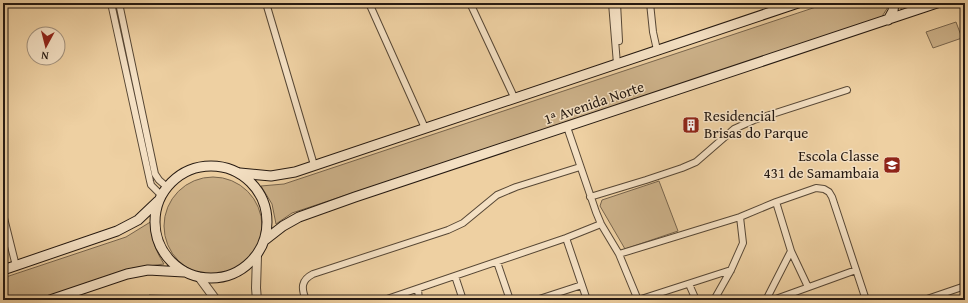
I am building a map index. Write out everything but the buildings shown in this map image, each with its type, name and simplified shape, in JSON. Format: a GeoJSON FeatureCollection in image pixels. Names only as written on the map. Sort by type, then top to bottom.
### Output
{"type":"FeatureCollection","features":[{"type":"Feature","properties":{"kind":"main road","name":"1ᵃ Avenida Norte"},"geometry":{"type":"LineString","coordinates":[[240,173],[271,176],[295,172],[514,97],[798,3]]}},
{"type":"Feature","properties":{"kind":"main road"},"geometry":{"type":"LineString","coordinates":[[888,20],[893,11],[894,3]]}},
{"type":"Feature","properties":{"kind":"main road","name":"1ᵃ Avenida Norte"},"geometry":{"type":"LineString","coordinates":[[265,240],[283,226],[299,217],[355,197],[938,3]]}},
{"type":"Feature","properties":{"kind":"main road"},"geometry":{"type":"LineString","coordinates":[[3,270],[117,232],[138,220],[160,198],[167,187],[178,176],[193,169],[209,166],[225,167],[240,173],[254,186],[264,202],[268,221],[265,240],[257,256],[245,267],[231,275],[215,279],[199,278],[184,272],[171,262],[162,250],[156,234],[154,217],[160,198]]}},
{"type":"Feature","properties":{"kind":"main road"},"geometry":{"type":"LineString","coordinates":[[50,300],[132,273],[148,270],[184,272]]}},
{"type":"Feature","properties":{"kind":"street"},"geometry":{"type":"LineString","coordinates":[[111,3],[151,185],[160,198]]}},
{"type":"Feature","properties":{"kind":"street"},"geometry":{"type":"LineString","coordinates":[[119,3],[155,174],[158,180],[167,187]]}},
{"type":"Feature","properties":{"kind":"street"},"geometry":{"type":"LineString","coordinates":[[266,3],[314,165]]}},
{"type":"Feature","properties":{"kind":"street"},"geometry":{"type":"LineString","coordinates":[[369,3],[425,128]]}},
{"type":"Feature","properties":{"kind":"street"},"geometry":{"type":"LineString","coordinates":[[470,3],[514,97]]}},
{"type":"Feature","properties":{"kind":"street"},"geometry":{"type":"LineString","coordinates":[[612,3],[618,63]]}},
{"type":"Feature","properties":{"kind":"street"},"geometry":{"type":"LineString","coordinates":[[617,3],[618,63]]}},
{"type":"Feature","properties":{"kind":"street"},"geometry":{"type":"LineString","coordinates":[[650,3],[653,32],[657,50]]}},
{"type":"Feature","properties":{"kind":"street"},"geometry":{"type":"LineString","coordinates":[[590,197],[682,168],[702,158],[722,138],[734,129],[754,120],[847,90]]}},
{"type":"Feature","properties":{"kind":"street"},"geometry":{"type":"LineString","coordinates":[[566,127],[601,224],[619,254],[638,300],[731,270]]}},
{"type":"Feature","properties":{"kind":"street"},"geometry":{"type":"LineString","coordinates":[[306,300],[302,285],[306,278],[313,274],[448,230],[463,223],[497,195],[516,187],[580,167]]}},
{"type":"Feature","properties":{"kind":"street"},"geometry":{"type":"LineString","coordinates":[[619,254],[740,217],[816,188],[824,189],[829,192],[832,197],[866,300]]}},
{"type":"Feature","properties":{"kind":"street"},"geometry":{"type":"LineString","coordinates":[[776,202],[791,251],[808,287]]}},
{"type":"Feature","properties":{"kind":"street"},"geometry":{"type":"LineString","coordinates":[[3,214],[16,266]]}},
{"type":"Feature","properties":{"kind":"street"},"geometry":{"type":"LineString","coordinates":[[714,300],[731,270],[743,243],[740,217]]}},
{"type":"Feature","properties":{"kind":"street"},"geometry":{"type":"LineString","coordinates":[[384,300],[566,238],[601,224]]}},
{"type":"Feature","properties":{"kind":"street"},"geometry":{"type":"LineString","coordinates":[[566,238],[587,300]]}},
{"type":"Feature","properties":{"kind":"street"},"geometry":{"type":"LineString","coordinates":[[766,300],[791,251]]}},
{"type":"Feature","properties":{"kind":"street"},"geometry":{"type":"LineString","coordinates":[[257,256],[257,300]]}},
{"type":"Feature","properties":{"kind":"street"},"geometry":{"type":"LineString","coordinates":[[497,262],[510,300]]}},
{"type":"Feature","properties":{"kind":"street"},"geometry":{"type":"LineString","coordinates":[[774,300],[856,270]]}},
{"type":"Feature","properties":{"kind":"street"},"geometry":{"type":"LineString","coordinates":[[455,276],[463,300]]}},
{"type":"Feature","properties":{"kind":"street"},"geometry":{"type":"LineString","coordinates":[[199,278],[216,300]]}},
{"type":"Feature","properties":{"kind":"street"},"geometry":{"type":"LineString","coordinates":[[689,284],[696,300]]}},
{"type":"Feature","properties":{"kind":"street"},"geometry":{"type":"LineString","coordinates":[[536,300],[582,285]]}},
{"type":"Feature","properties":{"kind":"street"},"geometry":{"type":"LineString","coordinates":[[924,300],[965,286]]}},
{"type":"Feature","properties":{"kind":"street"},"geometry":{"type":"LineString","coordinates":[[418,289],[419,300]]}},
{"type":"Feature","properties":{"kind":"shaded area"},"geometry":{"type":"Polygon","coordinates":[[[828,3],[887,3],[888,7],[881,18],[292,213],[276,224],[272,204],[261,186],[284,184],[828,3]]]}},
{"type":"Feature","properties":{"kind":"shaded area"},"geometry":{"type":"Polygon","coordinates":[[[901,3],[923,3],[901,10],[901,3]]]}},
{"type":"Feature","properties":{"kind":"shaded area"},"geometry":{"type":"Polygon","coordinates":[[[956,22],[962,38],[933,48],[926,32],[956,22]]]}},
{"type":"Feature","properties":{"kind":"shaded area"},"geometry":{"type":"Polygon","coordinates":[[[213,177],[232,180],[248,191],[259,207],[262,226],[259,245],[248,261],[232,272],[213,275],[194,272],[178,261],[167,245],[164,226],[167,207],[178,191],[194,180],[213,177]]]}},
{"type":"Feature","properties":{"kind":"shaded area"},"geometry":{"type":"Polygon","coordinates":[[[659,181],[678,231],[625,249],[600,206],[602,200],[659,181]]]}},
{"type":"Feature","properties":{"kind":"shaded area"},"geometry":{"type":"Polygon","coordinates":[[[152,221],[154,244],[164,264],[133,268],[38,300],[3,300],[3,278],[126,237],[152,221]]]}},
{"type":"Feature","properties":{"kind":"shaded area"},"geometry":{"type":"Polygon","coordinates":[[[149,295],[181,296],[181,300],[148,300],[149,295]]]}},
{"type":"Feature","properties":{"kind":"place","name":"Residencial Brisas do Parque"},"geometry":{"type":"Point","coordinates":[691,125]}},
{"type":"Feature","properties":{"kind":"place","name":"Escola Classe 431 de Samambaia"},"geometry":{"type":"Point","coordinates":[892,165]}}]}
